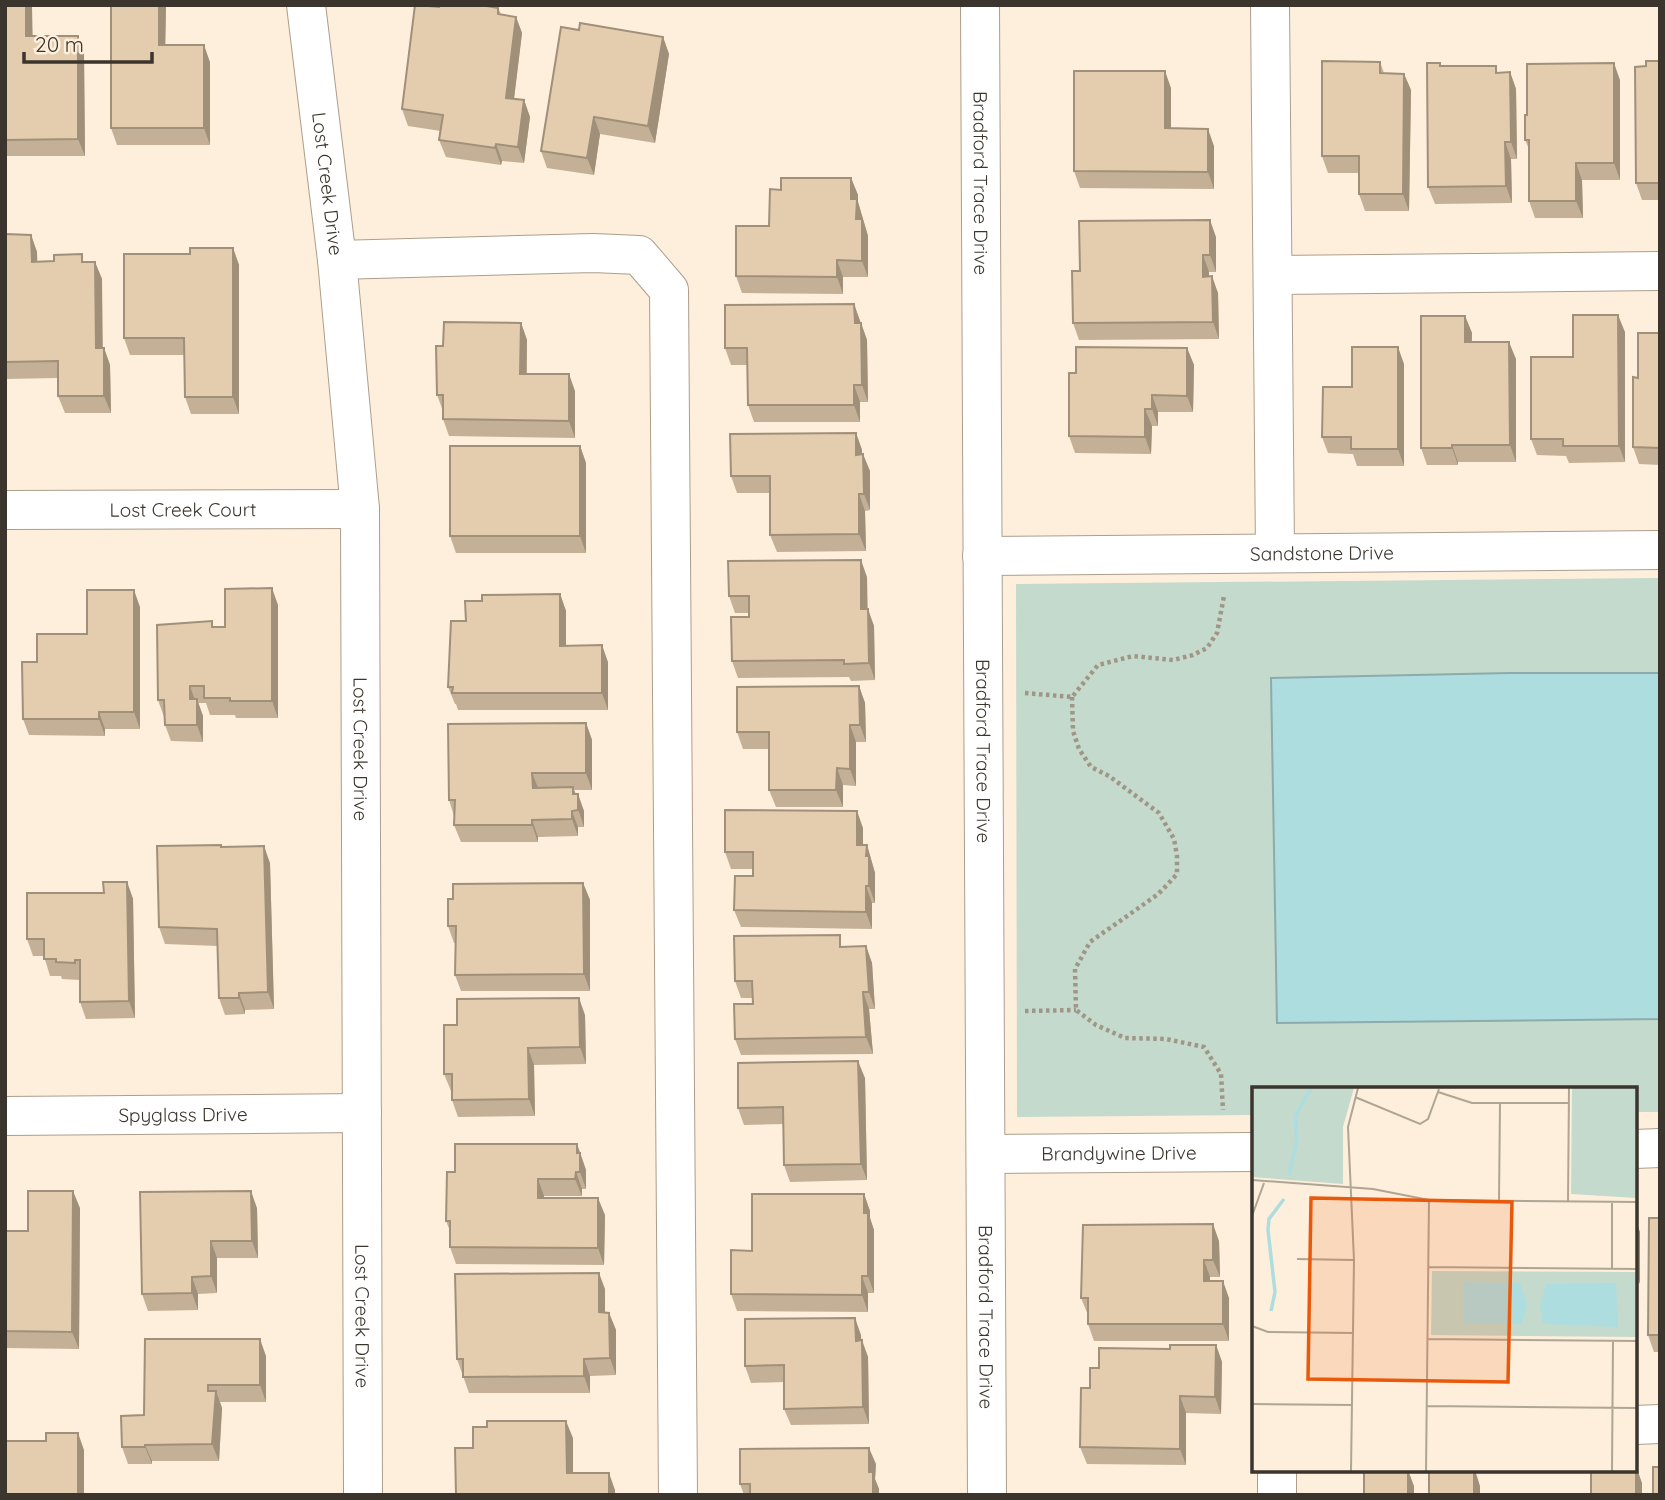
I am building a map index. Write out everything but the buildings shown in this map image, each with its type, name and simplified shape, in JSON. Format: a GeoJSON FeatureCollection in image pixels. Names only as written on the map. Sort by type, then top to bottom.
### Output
{"type":"FeatureCollection","features":[{"type":"Feature","properties":{"kind":"street","name":"Lost Creek Drive"},"geometry":{"type":"LineString","coordinates":[[306,5],[337,260],[360,509],[363,1495]]}},
{"type":"Feature","properties":{"kind":"street","name":"Bradford Trace Drive"},"geometry":{"type":"LineString","coordinates":[[980,5],[988,1495]]}},
{"type":"Feature","properties":{"kind":"street"},"geometry":{"type":"LineString","coordinates":[[1270,5],[1275,553]]}},
{"type":"Feature","properties":{"kind":"street"},"geometry":{"type":"LineString","coordinates":[[337,260],[639,254],[669,290],[678,1495]]}},
{"type":"Feature","properties":{"kind":"street"},"geometry":{"type":"LineString","coordinates":[[1274,275],[1660,271]]}},
{"type":"Feature","properties":{"kind":"street","name":"Lost Creek Court"},"geometry":{"type":"LineString","coordinates":[[5,510],[360,509]]}},
{"type":"Feature","properties":{"kind":"street","name":"Sandstone Drive"},"geometry":{"type":"LineString","coordinates":[[982,556],[1660,550]]}},
{"type":"Feature","properties":{"kind":"street","name":"Spyglass Drive"},"geometry":{"type":"LineString","coordinates":[[5,1116],[362,1112]]}},
{"type":"Feature","properties":{"kind":"street"},"geometry":{"type":"LineString","coordinates":[[1637,1149],[1660,1148]]}},
{"type":"Feature","properties":{"kind":"street","name":"Brandywine Drive"},"geometry":{"type":"LineString","coordinates":[[986,1154],[1252,1152]]}},
{"type":"Feature","properties":{"kind":"street"},"geometry":{"type":"LineString","coordinates":[[1637,1425],[1660,1424]]}},
{"type":"Feature","properties":{"kind":"street"},"geometry":{"type":"LineString","coordinates":[[1277,1472],[1277,1495]]}},
{"type":"Feature","properties":{"kind":"path"},"geometry":{"type":"LineString","coordinates":[[1076,1010],[1075,969],[1090,942],[1157,895],[1177,874],[1177,856],[1174,839],[1159,813],[1117,781],[1091,767],[1073,731],[1072,697],[1098,665],[1133,656],[1173,660],[1208,648],[1217,633],[1224,596],[1211,596]]}},
{"type":"Feature","properties":{"kind":"path"},"geometry":{"type":"LineString","coordinates":[[1024,680],[1024,693],[1072,697]]}},
{"type":"Feature","properties":{"kind":"path"},"geometry":{"type":"LineString","coordinates":[[1025,998],[1025,1024]]}},
{"type":"Feature","properties":{"kind":"path"},"geometry":{"type":"LineString","coordinates":[[1025,1012],[1076,1010],[1096,1025],[1125,1038],[1166,1039],[1204,1047],[1221,1074],[1223,1110]]}},
{"type":"Feature","properties":{"kind":"path"},"geometry":{"type":"LineString","coordinates":[[1210,1110],[1233,1110]]}},
{"type":"Feature","properties":{"kind":"green space"},"geometry":{"type":"Polygon","coordinates":[[[1660,578],[1660,1112],[1637,1112],[1637,1087],[1252,1087],[1252,1115],[1017,1117],[1016,584],[1660,578]]]}},
{"type":"Feature","properties":{"kind":"water"},"geometry":{"type":"Polygon","coordinates":[[[1660,673],[1660,1019],[1277,1023],[1271,678],[1660,673]]]}}]}
